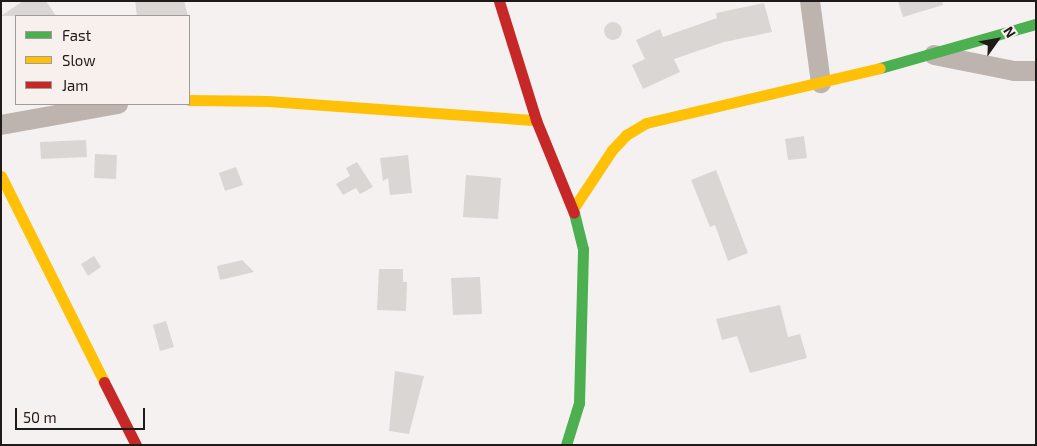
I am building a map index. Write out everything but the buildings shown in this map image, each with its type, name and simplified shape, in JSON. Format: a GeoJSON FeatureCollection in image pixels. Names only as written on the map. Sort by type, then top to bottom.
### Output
{"type":"FeatureCollection","features":[{"type":"Feature","properties":{"kind":"street"},"geometry":{"type":"LineString","coordinates":[[499,1],[536,120],[573,209],[583,249],[579,403],[566,445]]}},
{"type":"Feature","properties":{"kind":"street"},"geometry":{"type":"LineString","coordinates":[[810,1],[821,83]]}},
{"type":"Feature","properties":{"kind":"street"},"geometry":{"type":"LineString","coordinates":[[573,209],[612,150],[646,123],[821,83],[934,54],[1036,24]]}},
{"type":"Feature","properties":{"kind":"street"},"geometry":{"type":"LineString","coordinates":[[934,54],[1014,71],[1036,71]]}},
{"type":"Feature","properties":{"kind":"street"},"geometry":{"type":"LineString","coordinates":[[190,100],[268,101],[536,120]]}},
{"type":"Feature","properties":{"kind":"street"},"geometry":{"type":"LineString","coordinates":[[1,125],[112,105]]}},
{"type":"Feature","properties":{"kind":"street"},"geometry":{"type":"LineString","coordinates":[[1,176],[136,445]]}},
{"type":"Feature","properties":{"kind":"traffic: fast"},"geometry":{"type":"LineString","coordinates":[[880,68],[1036,24]]}},
{"type":"Feature","properties":{"kind":"traffic: fast"},"geometry":{"type":"LineString","coordinates":[[566,445],[579,403],[583,249],[574,213]]}},
{"type":"Feature","properties":{"kind":"traffic: slow"},"geometry":{"type":"LineString","coordinates":[[573,209],[612,150],[626,135],[646,123],[880,68]]}},
{"type":"Feature","properties":{"kind":"traffic: slow"},"geometry":{"type":"LineString","coordinates":[[190,100],[268,101],[536,120]]}},
{"type":"Feature","properties":{"kind":"traffic: slow"},"geometry":{"type":"LineString","coordinates":[[1,176],[104,382]]}},
{"type":"Feature","properties":{"kind":"traffic: jam"},"geometry":{"type":"LineString","coordinates":[[499,1],[536,120],[574,213]]}},
{"type":"Feature","properties":{"kind":"traffic: jam"},"geometry":{"type":"LineString","coordinates":[[104,382],[136,445]]}}]}
